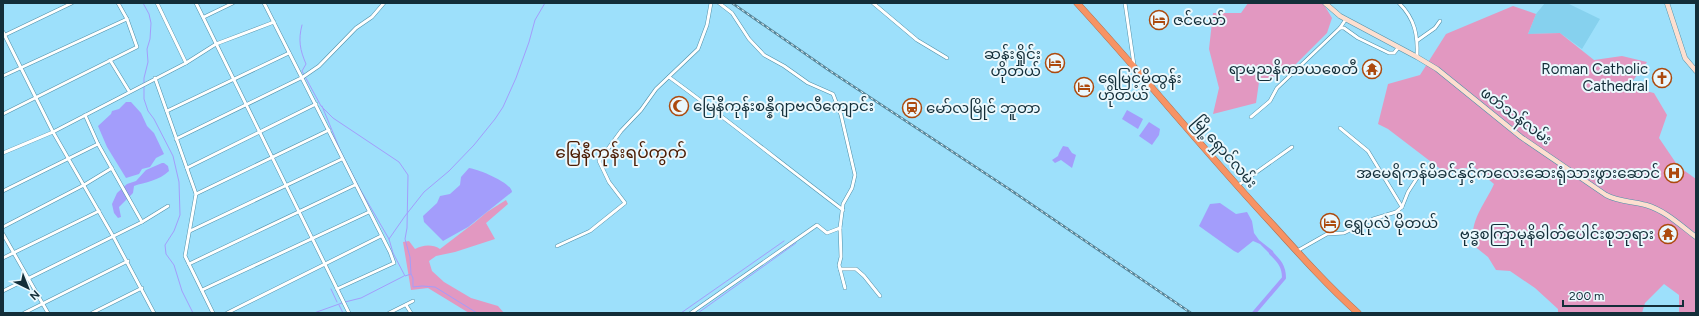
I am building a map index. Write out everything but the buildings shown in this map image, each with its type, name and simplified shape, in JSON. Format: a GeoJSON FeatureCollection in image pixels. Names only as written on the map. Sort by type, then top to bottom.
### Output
{"type":"FeatureCollection","features":[{"type":"Feature","properties":{"kind":"highway","name":"မြို့ရှောင်လမ်း"},"geometry":{"type":"LineString","coordinates":[[1077,3],[1134,66],[1198,143],[1334,292],[1358,313]]}},
{"type":"Feature","properties":{"kind":"street"},"geometry":{"type":"LineString","coordinates":[[72,3],[4,35],[53,132],[114,236],[142,288],[153,313]]}},
{"type":"Feature","properties":{"kind":"street"},"geometry":{"type":"LineString","coordinates":[[3,114],[137,47],[127,19],[118,3]]}},
{"type":"Feature","properties":{"kind":"street"},"geometry":{"type":"LineString","coordinates":[[157,3],[186,63]]}},
{"type":"Feature","properties":{"kind":"street"},"geometry":{"type":"LineString","coordinates":[[196,3],[349,313]]}},
{"type":"Feature","properties":{"kind":"street"},"geometry":{"type":"LineString","coordinates":[[204,17],[233,3]]}},
{"type":"Feature","properties":{"kind":"street"},"geometry":{"type":"LineString","coordinates":[[264,3],[303,77],[342,159],[390,252],[394,263],[337,289]]}},
{"type":"Feature","properties":{"kind":"street"},"geometry":{"type":"LineString","coordinates":[[176,138],[303,77],[318,66],[356,28],[372,16],[384,3]]}},
{"type":"Feature","properties":{"kind":"street"},"geometry":{"type":"LineString","coordinates":[[558,246],[590,231],[625,203],[609,182],[599,161],[621,131],[641,110],[656,89],[698,49],[707,25],[711,3]]}},
{"type":"Feature","properties":{"kind":"street"},"geometry":{"type":"LineString","coordinates":[[719,3],[732,13],[749,39],[764,55],[784,66],[808,83],[833,94],[841,115],[855,175],[852,188],[843,204],[840,228],[840,269],[845,288]]}},
{"type":"Feature","properties":{"kind":"street"},"geometry":{"type":"LineString","coordinates":[[873,3],[917,40],[947,58]]}},
{"type":"Feature","properties":{"kind":"street"},"geometry":{"type":"LineString","coordinates":[[1125,3],[1134,66]]}},
{"type":"Feature","properties":{"kind":"street","name":"ဖတ်သန်လမ်း"},"geometry":{"type":"LineString","coordinates":[[1324,3],[1346,19],[1417,57],[1449,78],[1521,137],[1606,195],[1620,201],[1634,202],[1657,209],[1696,237]]}},
{"type":"Feature","properties":{"kind":"street"},"geometry":{"type":"LineString","coordinates":[[1399,3],[1408,12],[1418,40],[1417,57]]}},
{"type":"Feature","properties":{"kind":"street"},"geometry":{"type":"LineString","coordinates":[[1667,3],[1685,58],[1696,71]]}},
{"type":"Feature","properties":{"kind":"street"},"geometry":{"type":"LineString","coordinates":[[3,76],[127,19]]}},
{"type":"Feature","properties":{"kind":"street"},"geometry":{"type":"LineString","coordinates":[[1251,117],[1270,101],[1277,88],[1340,28],[1346,19]]}},
{"type":"Feature","properties":{"kind":"street"},"geometry":{"type":"LineString","coordinates":[[1418,40],[1435,28],[1440,21]]}},
{"type":"Feature","properties":{"kind":"street"},"geometry":{"type":"LineString","coordinates":[[3,153],[53,132],[129,91],[186,63],[216,44],[274,22]]}},
{"type":"Feature","properties":{"kind":"street"},"geometry":{"type":"LineString","coordinates":[[1340,28],[1344,28],[1358,38],[1389,53],[1394,53],[1398,48]]}},
{"type":"Feature","properties":{"kind":"street"},"geometry":{"type":"LineString","coordinates":[[167,111],[290,53]]}},
{"type":"Feature","properties":{"kind":"street"},"geometry":{"type":"LineString","coordinates":[[110,60],[129,91]]}},
{"type":"Feature","properties":{"kind":"street"},"geometry":{"type":"LineString","coordinates":[[669,77],[742,130],[774,157],[843,210]]}},
{"type":"Feature","properties":{"kind":"street"},"geometry":{"type":"LineString","coordinates":[[155,78],[196,194],[185,256],[213,313]]}},
{"type":"Feature","properties":{"kind":"street"},"geometry":{"type":"LineString","coordinates":[[187,168],[316,104]]}},
{"type":"Feature","properties":{"kind":"street"},"geometry":{"type":"LineString","coordinates":[[85,115],[98,144],[142,222]]}},
{"type":"Feature","properties":{"kind":"street"},"geometry":{"type":"LineString","coordinates":[[1340,128],[1368,151],[1402,207]]}},
{"type":"Feature","properties":{"kind":"street"},"geometry":{"type":"LineString","coordinates":[[196,194],[329,130]]}},
{"type":"Feature","properties":{"kind":"street"},"geometry":{"type":"LineString","coordinates":[[3,191],[98,144]]}},
{"type":"Feature","properties":{"kind":"street"},"geometry":{"type":"LineString","coordinates":[[1237,186],[1292,147]]}},
{"type":"Feature","properties":{"kind":"street"},"geometry":{"type":"LineString","coordinates":[[190,231],[342,159]]}},
{"type":"Feature","properties":{"kind":"street"},"geometry":{"type":"LineString","coordinates":[[3,226],[84,185],[112,168]]}},
{"type":"Feature","properties":{"kind":"street"},"geometry":{"type":"LineString","coordinates":[[1297,251],[1327,234],[1344,233],[1373,219],[1396,212],[1402,207],[1408,192],[1419,175]]}},
{"type":"Feature","properties":{"kind":"street"},"geometry":{"type":"LineString","coordinates":[[189,264],[356,185]]}},
{"type":"Feature","properties":{"kind":"street"},"geometry":{"type":"LineString","coordinates":[[3,291],[142,222],[168,206]]}},
{"type":"Feature","properties":{"kind":"street"},"geometry":{"type":"LineString","coordinates":[[3,258],[99,211]]}},
{"type":"Feature","properties":{"kind":"street"},"geometry":{"type":"LineString","coordinates":[[202,290],[369,212]]}},
{"type":"Feature","properties":{"kind":"street"},"geometry":{"type":"LineString","coordinates":[[691,313],[817,225],[827,233],[840,228]]}},
{"type":"Feature","properties":{"kind":"street"},"geometry":{"type":"LineString","coordinates":[[3,234],[48,313]]}},
{"type":"Feature","properties":{"kind":"street"},"geometry":{"type":"LineString","coordinates":[[227,313],[381,236]]}},
{"type":"Feature","properties":{"kind":"street"},"geometry":{"type":"LineString","coordinates":[[24,313],[128,262]]}},
{"type":"Feature","properties":{"kind":"street"},"geometry":{"type":"LineString","coordinates":[[840,269],[856,269],[864,276],[880,296]]}},
{"type":"Feature","properties":{"kind":"street"},"geometry":{"type":"LineString","coordinates":[[92,313],[142,288]]}},
{"type":"Feature","properties":{"kind":"street"},"geometry":{"type":"LineString","coordinates":[[389,313],[413,301]]}},
{"type":"Feature","properties":{"kind":"street"},"geometry":{"type":"LineString","coordinates":[[406,305],[411,313]]}},
{"type":"Feature","properties":{"kind":"shaded area"},"geometry":{"type":"Polygon","coordinates":[[[1248,3],[1323,3],[1332,18],[1327,33],[1288,72],[1259,82],[1256,103],[1213,114],[1219,88],[1209,49],[1213,13],[1241,13],[1248,3]]]}},
{"type":"Feature","properties":{"kind":"shaded area"},"geometry":{"type":"Polygon","coordinates":[[[1545,3],[1567,3],[1600,19],[1582,49],[1560,33],[1528,34],[1536,14],[1545,3]]]}},
{"type":"Feature","properties":{"kind":"shaded area"},"geometry":{"type":"Polygon","coordinates":[[[1513,6],[1536,14],[1528,34],[1560,33],[1594,60],[1622,56],[1647,62],[1628,87],[1654,93],[1667,115],[1659,138],[1678,166],[1696,179],[1696,313],[1679,313],[1679,295],[1664,284],[1645,303],[1642,313],[1558,313],[1558,309],[1535,288],[1510,271],[1496,270],[1488,257],[1473,245],[1476,220],[1494,184],[1474,167],[1443,171],[1388,129],[1378,124],[1388,84],[1420,75],[1446,34],[1513,6]]]}},
{"type":"Feature","properties":{"kind":"shaded area"},"geometry":{"type":"Polygon","coordinates":[[[126,102],[131,102],[141,113],[147,126],[154,133],[164,154],[156,158],[150,167],[142,169],[139,174],[126,178],[107,147],[98,126],[111,114],[112,111],[119,109],[126,102]]]}},
{"type":"Feature","properties":{"kind":"shaded area"},"geometry":{"type":"Polygon","coordinates":[[[1127,110],[1143,119],[1138,129],[1122,119],[1127,110]]]}},
{"type":"Feature","properties":{"kind":"shaded area"},"geometry":{"type":"Polygon","coordinates":[[[1149,122],[1160,129],[1159,135],[1152,145],[1139,136],[1149,122]]]}},
{"type":"Feature","properties":{"kind":"shaded area"},"geometry":{"type":"Polygon","coordinates":[[[1063,146],[1068,147],[1072,153],[1076,155],[1072,168],[1061,160],[1055,163],[1052,160],[1058,156],[1063,146]]]}},
{"type":"Feature","properties":{"kind":"shaded area"},"geometry":{"type":"Polygon","coordinates":[[[162,163],[168,166],[169,171],[156,179],[134,186],[133,193],[119,207],[121,217],[118,218],[114,213],[112,204],[117,193],[127,184],[136,181],[146,170],[162,163]]]}},
{"type":"Feature","properties":{"kind":"shaded area"},"geometry":{"type":"Polygon","coordinates":[[[469,168],[480,171],[501,181],[511,188],[512,192],[468,227],[443,241],[424,222],[423,216],[437,203],[440,196],[450,194],[460,185],[461,177],[469,168]]]}},
{"type":"Feature","properties":{"kind":"shaded area"},"geometry":{"type":"Polygon","coordinates":[[[506,200],[508,204],[486,223],[495,239],[455,252],[436,256],[429,261],[432,271],[444,282],[471,298],[498,306],[504,313],[469,313],[428,288],[411,290],[403,242],[409,241],[415,249],[434,246],[440,249],[487,212],[506,200]]]}},
{"type":"Feature","properties":{"kind":"shaded area"},"geometry":{"type":"Polygon","coordinates":[[[1220,203],[1236,214],[1247,212],[1252,221],[1254,233],[1259,240],[1273,251],[1274,255],[1272,256],[1260,244],[1253,241],[1238,253],[1199,226],[1210,204],[1220,203]]]}},
{"type":"Feature","properties":{"kind":"waterway"},"geometry":{"type":"LineString","coordinates":[[143,3],[149,14],[151,23],[150,39],[147,49],[148,62],[144,78],[144,99],[148,111],[154,119],[173,156],[179,182],[180,215],[174,231],[165,245],[166,254],[174,265],[182,291],[193,313]]}},
{"type":"Feature","properties":{"kind":"waterway"},"geometry":{"type":"LineString","coordinates":[[389,239],[424,192],[449,171],[474,145],[503,107],[516,78],[535,20],[545,3]]}},
{"type":"Feature","properties":{"kind":"waterway"},"geometry":{"type":"LineString","coordinates":[[302,25],[300,45],[306,64],[302,71],[321,106],[333,118],[399,162],[408,175],[407,228],[405,239],[410,257],[411,274]]}},
{"type":"Feature","properties":{"kind":"waterway"},"geometry":{"type":"LineString","coordinates":[[322,106],[341,152],[360,189],[389,239],[393,253],[405,276],[411,274],[413,278],[413,287],[435,287],[477,313]]}},
{"type":"Feature","properties":{"kind":"waterway"},"geometry":{"type":"LineString","coordinates":[[681,313],[784,241]]}},
{"type":"Feature","properties":{"kind":"waterway"},"geometry":{"type":"LineString","coordinates":[[698,313],[796,243]]}},
{"type":"Feature","properties":{"kind":"waterway"},"geometry":{"type":"LineString","coordinates":[[1254,313],[1284,278],[1283,270],[1280,264],[1271,253]]}},
{"type":"Feature","properties":{"kind":"waterway"},"geometry":{"type":"LineString","coordinates":[[345,302],[361,298],[404,276]]}},
{"type":"Feature","properties":{"kind":"waterway"},"geometry":{"type":"LineString","coordinates":[[331,289],[337,302]]}},
{"type":"Feature","properties":{"kind":"waterway"},"geometry":{"type":"LineString","coordinates":[[314,313],[342,303]]}},
{"type":"Feature","properties":{"kind":"waterway"},"geometry":{"type":"LineString","coordinates":[[339,305],[343,313]]}},
{"type":"Feature","properties":{"kind":"railway"},"geometry":{"type":"LineString","coordinates":[[732,3],[830,71],[1009,189],[1191,313]]}},
{"type":"Feature","properties":{"kind":"place","name":"ဇင်ယော်"},"geometry":{"type":"Point","coordinates":[1159,20]}},
{"type":"Feature","properties":{"kind":"place","name":"ဆန်းရှိုင်း ဟိုတယ်"},"geometry":{"type":"Point","coordinates":[1055,63]}},
{"type":"Feature","properties":{"kind":"place","name":"ရာမညနိကာယစေတီ"},"geometry":{"type":"Point","coordinates":[1372,69]}},
{"type":"Feature","properties":{"kind":"place","name":"Roman Catholic Cathedral"},"geometry":{"type":"Point","coordinates":[1662,78]}},
{"type":"Feature","properties":{"kind":"place","name":"ရွှေမြင့်မိုထွန်း ဟိုတယ်"},"geometry":{"type":"Point","coordinates":[1084,87]}},
{"type":"Feature","properties":{"kind":"place","name":"မြေနီကုန်းစန္နီဂျာဗလီကျောင်း"},"geometry":{"type":"Point","coordinates":[679,106]}},
{"type":"Feature","properties":{"kind":"place","name":"မော်လမြိုင် ဘူတာ"},"geometry":{"type":"Point","coordinates":[912,108]}},
{"type":"Feature","properties":{"kind":"place","name":"အမေရိကန်မိခင်နှင့်ကလေးဆေးရုံသားဖွားဆောင်"},"geometry":{"type":"Point","coordinates":[1674,173]}},
{"type":"Feature","properties":{"kind":"place","name":"ရွှေပုလဲ မိုတယ်"},"geometry":{"type":"Point","coordinates":[1330,223]}},
{"type":"Feature","properties":{"kind":"place","name":"ဗုဒ္ဓစကြာမုနိဓါတ်ပေါင်းစုဘုရား"},"geometry":{"type":"Point","coordinates":[1668,234]}},
{"type":"Feature","properties":{"kind":"district","name":"မြေနီကုန်းရပ်ကွက်"},"geometry":{"type":"Point","coordinates":[621,152]}}]}
